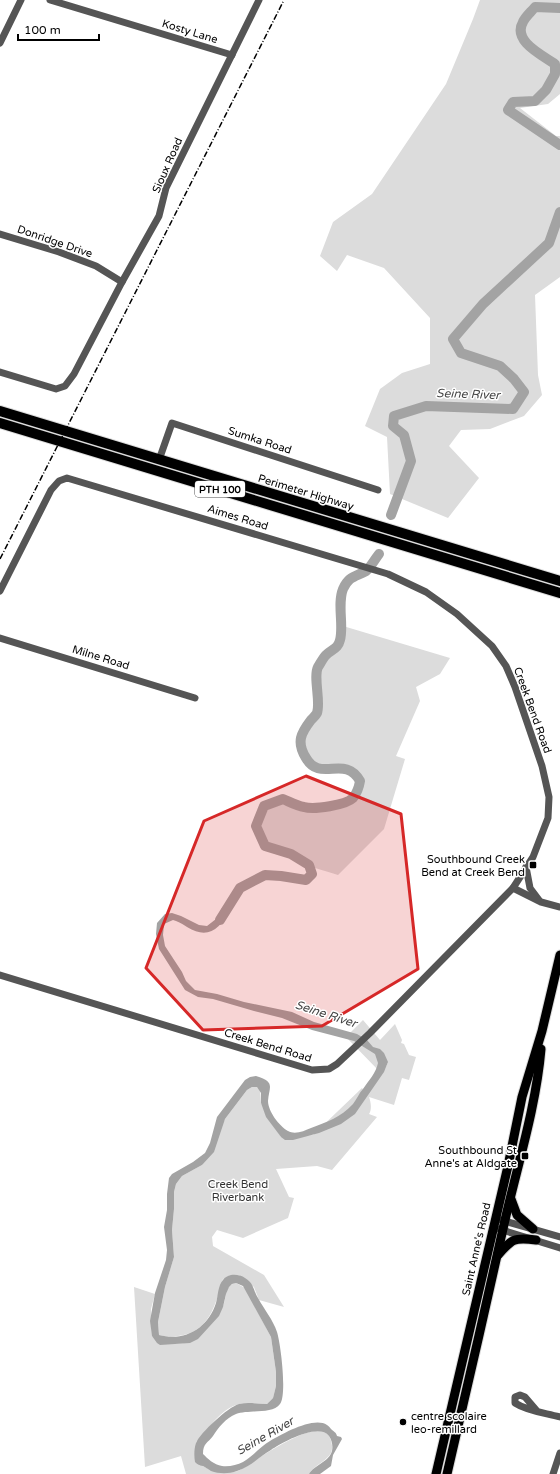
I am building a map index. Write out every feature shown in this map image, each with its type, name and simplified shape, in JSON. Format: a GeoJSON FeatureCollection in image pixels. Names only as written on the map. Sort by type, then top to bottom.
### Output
{"type":"FeatureCollection","features":[{"type":"Feature","properties":{"kind":"highway","name":"Perimeter Highway"},"geometry":{"type":"LineString","coordinates":[[0,411],[560,581]]}},
{"type":"Feature","properties":{"kind":"highway","name":"Perimeter Highway"},"geometry":{"type":"LineString","coordinates":[[0,423],[560,593]]}},
{"type":"Feature","properties":{"kind":"main road","name":"Saint Anne's Road"},"geometry":{"type":"LineString","coordinates":[[436,1474],[522,1097],[542,1031],[560,955]]}},
{"type":"Feature","properties":{"kind":"main road","name":"Saint Anne's Road"},"geometry":{"type":"LineString","coordinates":[[447,1474],[532,1107],[540,1062],[542,1031]]}},
{"type":"Feature","properties":{"kind":"main road"},"geometry":{"type":"LineString","coordinates":[[510,1198],[517,1215],[533,1229]]}},
{"type":"Feature","properties":{"kind":"main road"},"geometry":{"type":"LineString","coordinates":[[497,1256],[511,1241],[522,1238],[536,1240]]}},
{"type":"Feature","properties":{"kind":"street"},"geometry":{"type":"LineString","coordinates":[[0,42],[21,0]]}},
{"type":"Feature","properties":{"kind":"street","name":"Kosty Lane"},"geometry":{"type":"LineString","coordinates":[[50,0],[232,55]]}},
{"type":"Feature","properties":{"kind":"street","name":"Sioux Road"},"geometry":{"type":"LineString","coordinates":[[0,372],[56,389],[65,386],[74,374],[122,282],[159,216],[166,188],[259,0]]}},
{"type":"Feature","properties":{"kind":"street","name":"Donridge Drive"},"geometry":{"type":"LineString","coordinates":[[0,234],[59,252],[96,266],[122,282]]}},
{"type":"Feature","properties":{"kind":"street","name":"Sumka Road"},"geometry":{"type":"LineString","coordinates":[[159,460],[172,423],[378,490]]}},
{"type":"Feature","properties":{"kind":"street","name":"Aimes Road"},"geometry":{"type":"LineString","coordinates":[[0,591],[49,494],[59,480],[67,478],[73,478],[357,565]]}},
{"type":"Feature","properties":{"kind":"street","name":"Creek Bend Road"},"geometry":{"type":"LineString","coordinates":[[0,975],[312,1070],[329,1069],[338,1064],[354,1049],[513,888],[533,857],[548,818],[549,797],[542,766],[515,687],[506,666],[492,646],[457,614],[426,592],[388,574],[357,565]]}},
{"type":"Feature","properties":{"kind":"street","name":"Milne Road"},"geometry":{"type":"LineString","coordinates":[[0,638],[195,698]]}},
{"type":"Feature","properties":{"kind":"street"},"geometry":{"type":"LineString","coordinates":[[526,867],[530,888],[541,902]]}},
{"type":"Feature","properties":{"kind":"street"},"geometry":{"type":"LineString","coordinates":[[513,888],[541,902],[560,907]]}},
{"type":"Feature","properties":{"kind":"street"},"geometry":{"type":"LineString","coordinates":[[494,1223],[560,1248]]}},
{"type":"Feature","properties":{"kind":"street"},"geometry":{"type":"LineString","coordinates":[[504,1226],[533,1229],[560,1237]]}},
{"type":"Feature","properties":{"kind":"street"},"geometry":{"type":"LineString","coordinates":[[537,1411],[560,1417]]}},
{"type":"Feature","properties":{"kind":"street"},"geometry":{"type":"LineString","coordinates":[[554,1474],[560,1453]]}},
{"type":"Feature","properties":{"kind":"highlighted area"},"geometry":{"type":"Polygon","coordinates":[[[306,776],[401,814],[418,969],[322,1026],[203,1030],[146,968],[204,821],[306,776]]]}},
{"type":"Feature","properties":{"kind":"green space"},"geometry":{"type":"Polygon","coordinates":[[[480,0],[560,0],[560,94],[548,104],[520,108],[556,136],[560,136],[560,277],[535,295],[538,375],[542,395],[524,416],[490,429],[461,430],[449,446],[479,478],[448,518],[390,494],[387,437],[365,426],[380,389],[402,373],[430,364],[430,318],[384,268],[347,255],[337,271],[320,256],[333,222],[372,194],[446,84],[480,0]]]}},
{"type":"Feature","properties":{"kind":"green space"},"geometry":{"type":"Polygon","coordinates":[[[343,626],[450,658],[440,674],[416,687],[420,701],[396,756],[405,759],[384,829],[338,875],[312,867],[294,856],[271,850],[264,844],[260,835],[259,820],[262,807],[272,800],[303,807],[312,807],[347,800],[356,793],[359,782],[357,774],[342,770],[314,767],[307,760],[302,751],[300,742],[301,732],[312,717],[317,706],[317,671],[323,661],[337,652],[344,643],[343,626]]]}},
{"type":"Feature","properties":{"kind":"green space","name":"Creek Bend Riverbank"},"geometry":{"type":"Polygon","coordinates":[[[363,1020],[380,1040],[395,1024],[402,1040],[401,1043],[404,1044],[409,1055],[416,1057],[409,1080],[402,1078],[394,1105],[369,1097],[371,1110],[369,1114],[377,1117],[332,1170],[317,1166],[276,1169],[289,1197],[294,1198],[288,1218],[243,1238],[217,1230],[212,1237],[213,1246],[264,1275],[284,1307],[259,1300],[254,1287],[239,1275],[228,1276],[223,1279],[210,1316],[197,1329],[178,1336],[168,1337],[159,1335],[158,1322],[165,1287],[174,1257],[172,1230],[174,1192],[176,1184],[182,1176],[202,1165],[225,1119],[247,1090],[252,1087],[257,1087],[260,1089],[261,1103],[281,1137],[313,1135],[362,1088],[367,1095],[385,1069],[388,1062],[379,1071],[346,1037],[363,1020]]]}},
{"type":"Feature","properties":{"kind":"green space"},"geometry":{"type":"Polygon","coordinates":[[[236,1283],[245,1288],[271,1337],[276,1372],[276,1386],[273,1398],[267,1404],[239,1404],[227,1409],[217,1418],[196,1442],[203,1466],[220,1472],[238,1471],[285,1442],[313,1431],[324,1432],[330,1438],[332,1446],[331,1453],[309,1474],[186,1474],[181,1456],[145,1467],[134,1287],[155,1294],[151,1309],[152,1336],[174,1344],[185,1343],[217,1313],[223,1306],[229,1286],[236,1283]]]}},
{"type":"Feature","properties":{"kind":"shaded area","name":"Seine River"},"geometry":{"type":"Polygon","coordinates":[[[222,908],[230,910],[218,927],[207,932],[194,931],[173,920],[164,924],[163,935],[165,946],[182,972],[186,981],[195,990],[292,1012],[314,1022],[357,1034],[367,1040],[373,1047],[380,1049],[384,1053],[388,1062],[384,1072],[355,1114],[341,1124],[319,1133],[293,1140],[285,1140],[281,1137],[266,1117],[261,1103],[261,1093],[257,1087],[252,1087],[247,1090],[225,1119],[214,1152],[202,1165],[182,1176],[176,1184],[174,1192],[172,1230],[174,1257],[165,1287],[158,1322],[159,1335],[169,1337],[186,1335],[201,1326],[212,1312],[216,1303],[221,1282],[228,1276],[237,1275],[250,1282],[273,1323],[279,1338],[282,1358],[283,1391],[280,1404],[271,1410],[241,1413],[229,1418],[206,1444],[203,1454],[211,1461],[222,1466],[236,1465],[250,1457],[266,1443],[282,1434],[306,1424],[321,1423],[328,1425],[337,1436],[341,1437],[342,1439],[333,1455],[331,1466],[320,1474],[309,1474],[314,1468],[328,1458],[332,1451],[332,1445],[329,1436],[324,1432],[317,1431],[309,1432],[291,1439],[246,1467],[234,1472],[214,1472],[195,1462],[194,1452],[196,1443],[208,1427],[228,1410],[239,1404],[267,1404],[273,1398],[276,1386],[276,1372],[271,1337],[243,1286],[236,1283],[229,1287],[219,1316],[198,1339],[190,1343],[160,1345],[152,1336],[150,1321],[155,1293],[166,1260],[167,1250],[164,1227],[167,1210],[169,1178],[172,1174],[205,1153],[210,1143],[217,1117],[245,1080],[256,1076],[266,1080],[269,1083],[270,1089],[268,1105],[272,1114],[285,1129],[297,1133],[339,1116],[348,1109],[376,1070],[378,1063],[375,1054],[354,1041],[312,1030],[282,1018],[213,999],[198,997],[185,990],[159,949],[156,934],[157,923],[165,914],[172,913],[199,925],[207,926],[216,919],[222,908]]]}},
{"type":"Feature","properties":{"kind":"waterway","name":"Seine River"},"geometry":{"type":"LineString","coordinates":[[560,8],[535,7],[524,20],[521,29],[525,41],[536,52],[555,64],[555,74],[546,90],[535,101],[513,102],[508,110],[560,145]]}},
{"type":"Feature","properties":{"kind":"waterway","name":"Seine River"},"geometry":{"type":"LineString","coordinates":[[391,515],[411,461],[404,435],[393,426],[394,416],[426,406],[513,409],[524,392],[514,379],[500,366],[461,353],[453,339],[483,304],[549,243],[560,212]]}},
{"type":"Feature","properties":{"kind":"waterway","name":"Seine River"},"geometry":{"type":"LineString","coordinates":[[220,920],[240,888],[265,875],[306,880],[312,874],[309,865],[291,854],[265,846],[256,826],[264,806],[283,799],[299,806],[309,808],[330,806],[349,801],[357,792],[360,781],[354,773],[340,768],[325,769],[312,765],[303,752],[301,747],[301,738],[305,729],[317,713],[318,703],[316,677],[318,667],[326,655],[338,645],[340,640],[341,595],[343,589],[350,579],[366,571],[379,554]]}},
{"type":"Feature","properties":{"kind":"railway"},"geometry":{"type":"LineString","coordinates":[[0,559],[284,0]]}},
{"type":"Feature","properties":{"kind":"place","name":"Southbound Creek Bend at Creek Bend"},"geometry":{"type":"Point","coordinates":[533,865]}},
{"type":"Feature","properties":{"kind":"place","name":"Southbound St Anne's at Aldgate"},"geometry":{"type":"Point","coordinates":[525,1156]}},
{"type":"Feature","properties":{"kind":"place","name":"centre scolaire leo-remillard"},"geometry":{"type":"Point","coordinates":[403,1422]}}]}
